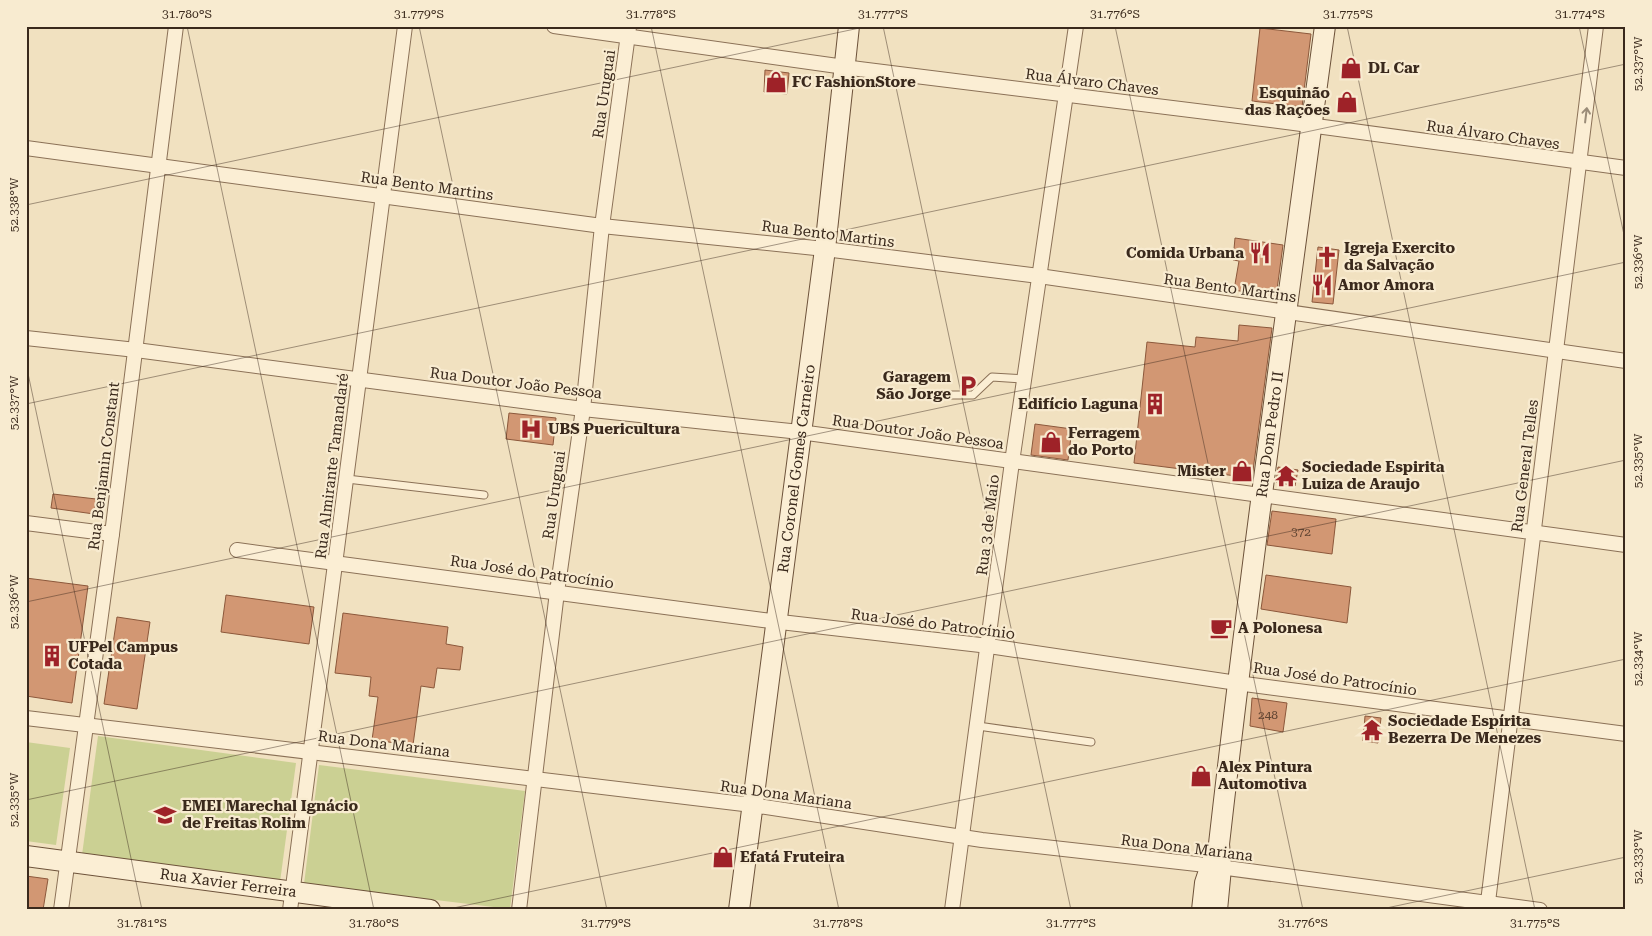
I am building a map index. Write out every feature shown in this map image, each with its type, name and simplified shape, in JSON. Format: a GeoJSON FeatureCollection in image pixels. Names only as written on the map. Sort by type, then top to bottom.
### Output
{"type":"FeatureCollection","features":[{"type":"Feature","properties":{"kind":"street","name":"Rua Benjamin Constant"},"geometry":{"type":"LineString","coordinates":[[60,910],[112,534],[176,26]]}},
{"type":"Feature","properties":{"kind":"street","name":"Rua Almirante Tamandaré"},"geometry":{"type":"LineString","coordinates":[[291,900],[405,26]]}},
{"type":"Feature","properties":{"kind":"street","name":"Rua Álvaro Chaves"},"geometry":{"type":"LineString","coordinates":[[554,26],[629,31],[844,67],[1626,168]]}},
{"type":"Feature","properties":{"kind":"street","name":"Rua Coronel Gomes Carneiro"},"geometry":{"type":"LineString","coordinates":[[739,910],[825,249],[850,26]]}},
{"type":"Feature","properties":{"kind":"street","name":"Rua 3 de Maio"},"geometry":{"type":"LineString","coordinates":[[952,910],[989,646],[1012,462],[1076,26]]}},
{"type":"Feature","properties":{"kind":"street","name":"Rua Dom Pedro II"},"geometry":{"type":"LineString","coordinates":[[1217,910],[1216,867],[1218,844],[1237,683],[1285,312],[1325,26]]}},
{"type":"Feature","properties":{"kind":"street","name":"Rua General Telles"},"geometry":{"type":"LineString","coordinates":[[1488,906],[1596,26]]}},
{"type":"Feature","properties":{"kind":"street","name":"Rua Uruguai"},"geometry":{"type":"LineString","coordinates":[[519,910],[557,592],[583,410],[602,226],[629,31]]}},
{"type":"Feature","properties":{"kind":"street","name":"Rua Bento Martins"},"geometry":{"type":"LineString","coordinates":[[26,148],[602,226],[825,249],[1039,276],[1556,352],[1626,360]]}},
{"type":"Feature","properties":{"kind":"street","name":"Rua Doutor João Pessoa"},"geometry":{"type":"LineString","coordinates":[[26,338],[136,350],[583,410],[800,432],[1626,545]]}},
{"type":"Feature","properties":{"kind":"street"},"geometry":{"type":"LineString","coordinates":[[26,523],[112,534]]}},
{"type":"Feature","properties":{"kind":"street","name":"Rua José do Patrocínio"},"geometry":{"type":"LineString","coordinates":[[237,550],[776,621],[989,646],[1237,683],[1626,734]]}},
{"type":"Feature","properties":{"kind":"street","name":"Rua Dona Mariana"},"geometry":{"type":"LineString","coordinates":[[26,718],[85,723],[535,780],[752,805],[962,837],[1216,867],[1488,906],[1540,910]]}},
{"type":"Feature","properties":{"kind":"street","name":"Rua Xavier Ferreira"},"geometry":{"type":"LineString","coordinates":[[26,856],[291,900],[430,910]]}},
{"type":"Feature","properties":{"kind":"street","name":"Rua Dom Pedro II"},"geometry":{"type":"LineString","coordinates":[[1202,910],[1216,867]]}},
{"type":"Feature","properties":{"kind":"lane"},"geometry":{"type":"LineString","coordinates":[[945,395],[973,395],[992,376],[1024,379]]}},
{"type":"Feature","properties":{"kind":"lane"},"geometry":{"type":"LineString","coordinates":[[347,479],[484,494]]}},
{"type":"Feature","properties":{"kind":"lane"},"geometry":{"type":"LineString","coordinates":[[978,726],[1091,742]]}},
{"type":"Feature","properties":{"kind":"green space"},"geometry":{"type":"Polygon","coordinates":[[[98,736],[296,763],[280,882],[82,855],[98,736]]]}},
{"type":"Feature","properties":{"kind":"green space"},"geometry":{"type":"Polygon","coordinates":[[[26,742],[70,748],[56,845],[26,841],[26,742]]]}},
{"type":"Feature","properties":{"kind":"green space"},"geometry":{"type":"Polygon","coordinates":[[[319,765],[525,791],[510,909],[304,884],[319,765]]]}},
{"type":"Feature","properties":{"kind":"building"},"geometry":{"type":"Polygon","coordinates":[[[1260,28],[1311,34],[1302,107],[1252,101],[1260,28]]]}},
{"type":"Feature","properties":{"kind":"building","name":"FC FashionStore"},"geometry":{"type":"Polygon","coordinates":[[[765,70],[789,73],[787,94],[764,92],[765,70]]]}},
{"type":"Feature","properties":{"kind":"building"},"geometry":{"type":"Polygon","coordinates":[[[1235,238],[1283,245],[1276,297],[1234,290],[1239,261],[1233,260],[1235,238]]]}},
{"type":"Feature","properties":{"kind":"building"},"geometry":{"type":"Polygon","coordinates":[[[1318,247],[1339,250],[1333,304],[1312,302],[1318,247]]]}},
{"type":"Feature","properties":{"kind":"building"},"geometry":{"type":"Polygon","coordinates":[[[1239,325],[1272,328],[1252,478],[1134,463],[1147,342],[1195,347],[1196,337],[1238,341],[1239,325]]]}},
{"type":"Feature","properties":{"kind":"building","name":"UBS Puericultura"},"geometry":{"type":"Polygon","coordinates":[[[509,413],[556,418],[553,445],[506,439],[509,413]]]}},
{"type":"Feature","properties":{"kind":"building","name":"Ferragem do Porto"},"geometry":{"type":"Polygon","coordinates":[[[1035,424],[1072,429],[1068,460],[1031,455],[1035,424]]]}},
{"type":"Feature","properties":{"kind":"building","name":"Sociedade Espirita Luiza de Araujo"},"geometry":{"type":"Polygon","coordinates":[[[1278,467],[1298,470],[1295,486],[1276,482],[1278,467]]]}},
{"type":"Feature","properties":{"kind":"building"},"geometry":{"type":"Polygon","coordinates":[[[53,494],[96,499],[94,514],[51,508],[53,494]]]}},
{"type":"Feature","properties":{"kind":"building"},"geometry":{"type":"Polygon","coordinates":[[[1272,511],[1336,519],[1332,554],[1267,545],[1272,511]]]}},
{"type":"Feature","properties":{"kind":"building"},"geometry":{"type":"Polygon","coordinates":[[[1266,575],[1351,587],[1347,623],[1261,609],[1266,575]]]}},
{"type":"Feature","properties":{"kind":"building","name":"UFPel Campus Cotada"},"geometry":{"type":"Polygon","coordinates":[[[26,578],[88,586],[72,703],[26,696],[26,578]]]}},
{"type":"Feature","properties":{"kind":"building"},"geometry":{"type":"Polygon","coordinates":[[[226,595],[314,607],[309,644],[221,632],[226,595]]]}},
{"type":"Feature","properties":{"kind":"building"},"geometry":{"type":"Polygon","coordinates":[[[343,613],[448,627],[446,644],[463,647],[460,670],[437,668],[434,688],[421,686],[413,745],[372,740],[378,697],[369,696],[371,677],[335,673],[343,613]]]}},
{"type":"Feature","properties":{"kind":"building"},"geometry":{"type":"Polygon","coordinates":[[[117,617],[150,622],[137,709],[104,704],[117,617]]]}},
{"type":"Feature","properties":{"kind":"building"},"geometry":{"type":"Polygon","coordinates":[[[1252,698],[1287,703],[1283,732],[1250,726],[1252,698]]]}},
{"type":"Feature","properties":{"kind":"building","name":"Sociedade Espírita Bezerra De Menezes"},"geometry":{"type":"Polygon","coordinates":[[[1365,716],[1381,718],[1378,743],[1363,741],[1365,716]]]}},
{"type":"Feature","properties":{"kind":"building"},"geometry":{"type":"Polygon","coordinates":[[[26,876],[48,879],[43,910],[26,910],[26,876]]]}},
{"type":"Feature","properties":{"kind":"place","name":"DL Car"},"geometry":{"type":"Point","coordinates":[1351,68]}},
{"type":"Feature","properties":{"kind":"place","name":"FC FashionStore"},"geometry":{"type":"Point","coordinates":[776,82]}},
{"type":"Feature","properties":{"kind":"place","name":"Esquinão das Rações"},"geometry":{"type":"Point","coordinates":[1347,102]}},
{"type":"Feature","properties":{"kind":"place","name":"Comida Urbana"},"geometry":{"type":"Point","coordinates":[1260,253]}},
{"type":"Feature","properties":{"kind":"place","name":"Igreja Exercito da Salvação"},"geometry":{"type":"Point","coordinates":[1327,257]}},
{"type":"Feature","properties":{"kind":"place","name":"Amor Amora"},"geometry":{"type":"Point","coordinates":[1322,285]}},
{"type":"Feature","properties":{"kind":"place","name":"Garagem São Jorge"},"geometry":{"type":"Point","coordinates":[968,386]}},
{"type":"Feature","properties":{"kind":"place","name":"Edifício Laguna"},"geometry":{"type":"Point","coordinates":[1155,404]}},
{"type":"Feature","properties":{"kind":"place","name":"UBS Puericultura"},"geometry":{"type":"Point","coordinates":[531,429]}},
{"type":"Feature","properties":{"kind":"place","name":"Ferragem do Porto"},"geometry":{"type":"Point","coordinates":[1051,442]}},
{"type":"Feature","properties":{"kind":"place","name":"Mister"},"geometry":{"type":"Point","coordinates":[1242,471]}},
{"type":"Feature","properties":{"kind":"place","name":"Sociedade Espirita Luiza de Araujo"},"geometry":{"type":"Point","coordinates":[1286,476]}},
{"type":"Feature","properties":{"kind":"place","name":"A Polonesa"},"geometry":{"type":"Point","coordinates":[1221,628]}},
{"type":"Feature","properties":{"kind":"place","name":"UFPel Campus Cotada"},"geometry":{"type":"Point","coordinates":[52,656]}},
{"type":"Feature","properties":{"kind":"place","name":"Sociedade Espírita Bezerra De Menezes"},"geometry":{"type":"Point","coordinates":[1372,730]}},
{"type":"Feature","properties":{"kind":"place","name":"Alex Pintura Automotiva"},"geometry":{"type":"Point","coordinates":[1201,776]}},
{"type":"Feature","properties":{"kind":"place","name":"EMEI Marechal Ignácio de Freitas Rolim"},"geometry":{"type":"Point","coordinates":[165,815]}},
{"type":"Feature","properties":{"kind":"place","name":"Efatá Fruteira"},"geometry":{"type":"Point","coordinates":[723,857]}}]}
